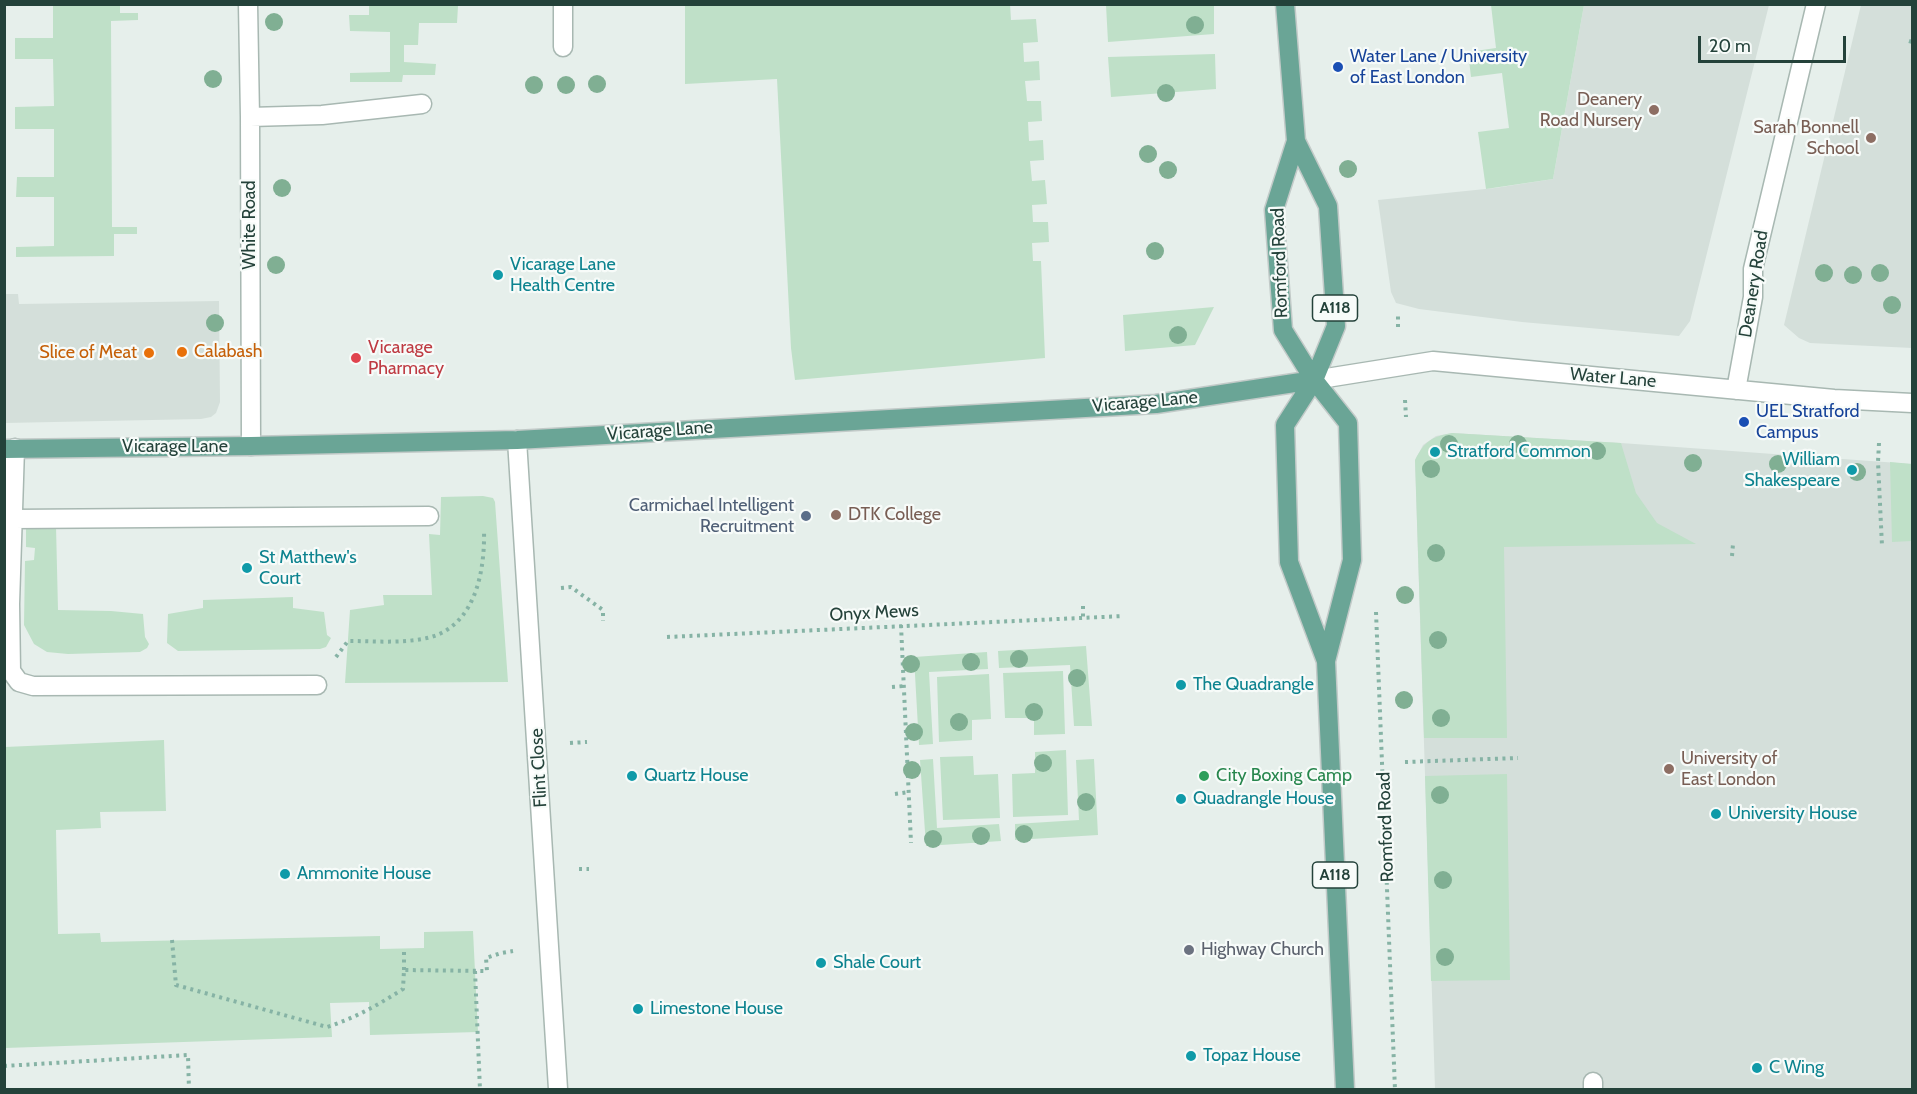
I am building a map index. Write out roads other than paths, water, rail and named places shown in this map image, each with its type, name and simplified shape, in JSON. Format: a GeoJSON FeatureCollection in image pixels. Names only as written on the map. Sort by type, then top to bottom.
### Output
{"type":"FeatureCollection","features":[{"type":"Feature","properties":{"kind":"main road","name":"Romford Road"},"geometry":{"type":"LineString","coordinates":[[1285,4],[1296,141],[1328,206],[1333,269],[1336,326],[1314,380],[1285,425],[1289,562],[1326,661]]}},
{"type":"Feature","properties":{"kind":"main road","name":"Romford Road"},"geometry":{"type":"LineString","coordinates":[[1296,141],[1274,210],[1283,330],[1314,380],[1348,423],[1352,560],[1326,661],[1345,1089]]}},
{"type":"Feature","properties":{"kind":"main road","name":"Vicarage Lane"},"geometry":{"type":"LineString","coordinates":[[10,448],[251,446],[517,440],[1156,404],[1314,380]]}},
{"type":"Feature","properties":{"kind":"street","name":"White Road"},"geometry":{"type":"LineString","coordinates":[[248,4],[251,446]]}},
{"type":"Feature","properties":{"kind":"street"},"geometry":{"type":"LineString","coordinates":[[563,4],[563,47]]}},
{"type":"Feature","properties":{"kind":"street","name":"Deanery Road"},"geometry":{"type":"LineString","coordinates":[[1736,390],[1753,297],[1753,269],[1816,4]]}},
{"type":"Feature","properties":{"kind":"street"},"geometry":{"type":"LineString","coordinates":[[250,117],[322,114],[422,105]]}},
{"type":"Feature","properties":{"kind":"street","name":"Water Lane"},"geometry":{"type":"LineString","coordinates":[[1314,380],[1433,361],[1834,399],[1912,403]]}},
{"type":"Feature","properties":{"kind":"street","name":"Flint Close"},"geometry":{"type":"LineString","coordinates":[[517,440],[558,1089],[551,1089]]}},
{"type":"Feature","properties":{"kind":"street"},"geometry":{"type":"LineString","coordinates":[[10,448],[13,519],[10,604],[11,671],[19,682],[33,686],[317,684]]}},
{"type":"Feature","properties":{"kind":"street"},"geometry":{"type":"LineString","coordinates":[[13,519],[429,516]]}},
{"type":"Feature","properties":{"kind":"place","name":"Water Lane / University of East London"},"geometry":{"type":"Point","coordinates":[1338,67]}},
{"type":"Feature","properties":{"kind":"place","name":"Deanery Road Nursery"},"geometry":{"type":"Point","coordinates":[1654,110]}},
{"type":"Feature","properties":{"kind":"place","name":"Sarah Bonnell School"},"geometry":{"type":"Point","coordinates":[1871,138]}},
{"type":"Feature","properties":{"kind":"place","name":"Vicarage Lane Health Centre"},"geometry":{"type":"Point","coordinates":[498,275]}},
{"type":"Feature","properties":{"kind":"place","name":"Calabash"},"geometry":{"type":"Point","coordinates":[182,352]}},
{"type":"Feature","properties":{"kind":"place","name":"Slice of Meat"},"geometry":{"type":"Point","coordinates":[149,353]}},
{"type":"Feature","properties":{"kind":"place","name":"Vicarage Pharmacy"},"geometry":{"type":"Point","coordinates":[356,358]}},
{"type":"Feature","properties":{"kind":"place","name":"UEL Stratford Campus"},"geometry":{"type":"Point","coordinates":[1744,422]}},
{"type":"Feature","properties":{"kind":"place","name":"Stratford Common"},"geometry":{"type":"Point","coordinates":[1435,452]}},
{"type":"Feature","properties":{"kind":"place","name":"William Shakespeare"},"geometry":{"type":"Point","coordinates":[1852,470]}},
{"type":"Feature","properties":{"kind":"place","name":"DTK College"},"geometry":{"type":"Point","coordinates":[836,515]}},
{"type":"Feature","properties":{"kind":"place","name":"Carmichael Intelligent Recruitment"},"geometry":{"type":"Point","coordinates":[806,516]}},
{"type":"Feature","properties":{"kind":"place","name":"St Matthew's Court"},"geometry":{"type":"Point","coordinates":[247,568]}},
{"type":"Feature","properties":{"kind":"place","name":"The Quadrangle"},"geometry":{"type":"Point","coordinates":[1181,685]}},
{"type":"Feature","properties":{"kind":"place","name":"University of East London"},"geometry":{"type":"Point","coordinates":[1669,769]}},
{"type":"Feature","properties":{"kind":"place","name":"Quartz House"},"geometry":{"type":"Point","coordinates":[632,776]}},
{"type":"Feature","properties":{"kind":"place","name":"City Boxing Camp"},"geometry":{"type":"Point","coordinates":[1204,776]}},
{"type":"Feature","properties":{"kind":"place","name":"Quadrangle House"},"geometry":{"type":"Point","coordinates":[1181,799]}},
{"type":"Feature","properties":{"kind":"place","name":"University House"},"geometry":{"type":"Point","coordinates":[1716,814]}},
{"type":"Feature","properties":{"kind":"place","name":"Ammonite House"},"geometry":{"type":"Point","coordinates":[285,874]}},
{"type":"Feature","properties":{"kind":"place","name":"Highway Church"},"geometry":{"type":"Point","coordinates":[1189,950]}},
{"type":"Feature","properties":{"kind":"place","name":"Shale Court"},"geometry":{"type":"Point","coordinates":[821,963]}},
{"type":"Feature","properties":{"kind":"place","name":"Limestone House"},"geometry":{"type":"Point","coordinates":[638,1009]}},
{"type":"Feature","properties":{"kind":"place","name":"Topaz House"},"geometry":{"type":"Point","coordinates":[1191,1056]}},
{"type":"Feature","properties":{"kind":"place","name":"C Wing"},"geometry":{"type":"Point","coordinates":[1757,1068]}}]}
